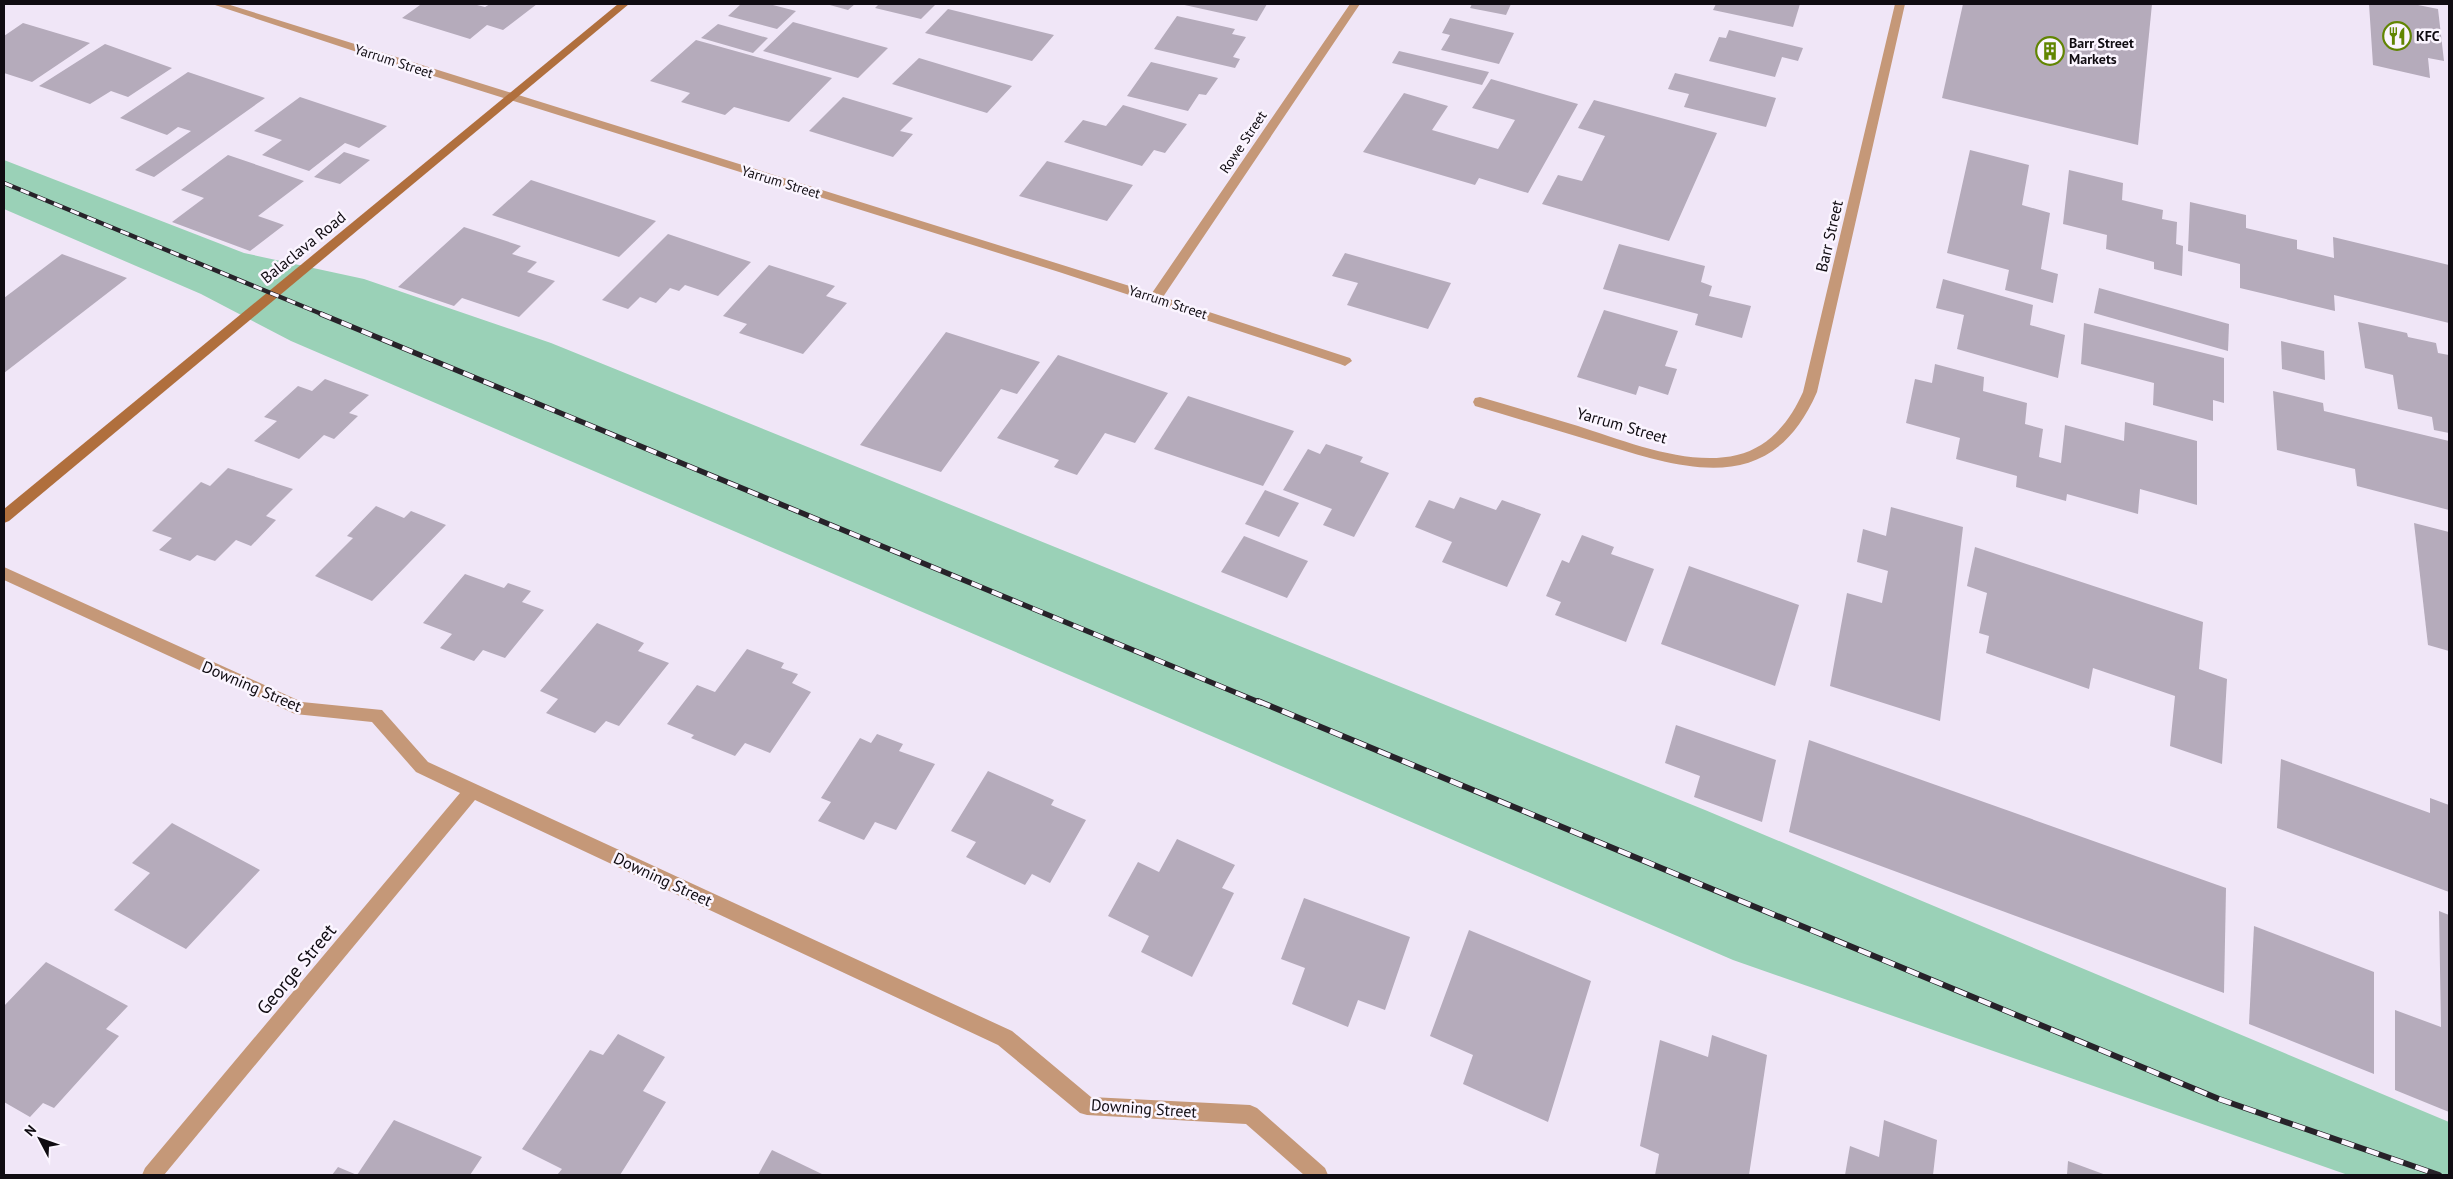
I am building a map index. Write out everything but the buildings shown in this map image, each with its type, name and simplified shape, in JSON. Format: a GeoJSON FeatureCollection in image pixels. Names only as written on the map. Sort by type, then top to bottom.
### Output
{"type":"FeatureCollection","features":[{"type":"Feature","properties":{"kind":"street","name":"Yarrum Street"},"geometry":{"type":"LineString","coordinates":[[217,4],[511,98],[1156,298],[1344,361]]}},
{"type":"Feature","properties":{"kind":"street","name":"Balaclava Road"},"geometry":{"type":"LineString","coordinates":[[4,517],[624,4]]}},
{"type":"Feature","properties":{"kind":"street","name":"Rowe Street"},"geometry":{"type":"LineString","coordinates":[[1156,298],[1355,4]]}},
{"type":"Feature","properties":{"kind":"street","name":"Barr Street"},"geometry":{"type":"LineString","coordinates":[[1757,455],[1780,438],[1799,419],[1810,392],[1900,4]]}},
{"type":"Feature","properties":{"kind":"street","name":"Yarrum Street"},"geometry":{"type":"LineString","coordinates":[[1480,402],[1645,451],[1687,461],[1723,463],[1757,455]]}},
{"type":"Feature","properties":{"kind":"street","name":"Downing Street"},"geometry":{"type":"LineString","coordinates":[[4,574],[301,709],[376,715],[422,767],[1005,1038],[1087,1106],[1250,1115],[1318,1175]]}},
{"type":"Feature","properties":{"kind":"street","name":"George Street"},"geometry":{"type":"LineString","coordinates":[[152,1175],[473,790]]}},
{"type":"Feature","properties":{"kind":"green space"},"geometry":{"type":"Polygon","coordinates":[[[4,160],[244,253],[364,279],[551,343],[1705,810],[2449,1122],[2449,1175],[2348,1175],[1733,960],[291,341],[201,294],[4,209],[4,160]]]}},
{"type":"Feature","properties":{"kind":"railway"},"geometry":{"type":"LineString","coordinates":[[4,183],[324,315]]}},
{"type":"Feature","properties":{"kind":"railway"},"geometry":{"type":"LineString","coordinates":[[321,314],[1261,703]]}},
{"type":"Feature","properties":{"kind":"railway"},"geometry":{"type":"LineString","coordinates":[[1258,701],[2219,1099],[2439,1175]]}},
{"type":"Feature","properties":{"kind":"place","name":"KFC"},"geometry":{"type":"Point","coordinates":[2397,36]}},
{"type":"Feature","properties":{"kind":"place","name":"Barr Street Markets"},"geometry":{"type":"Point","coordinates":[2050,51]}}]}
